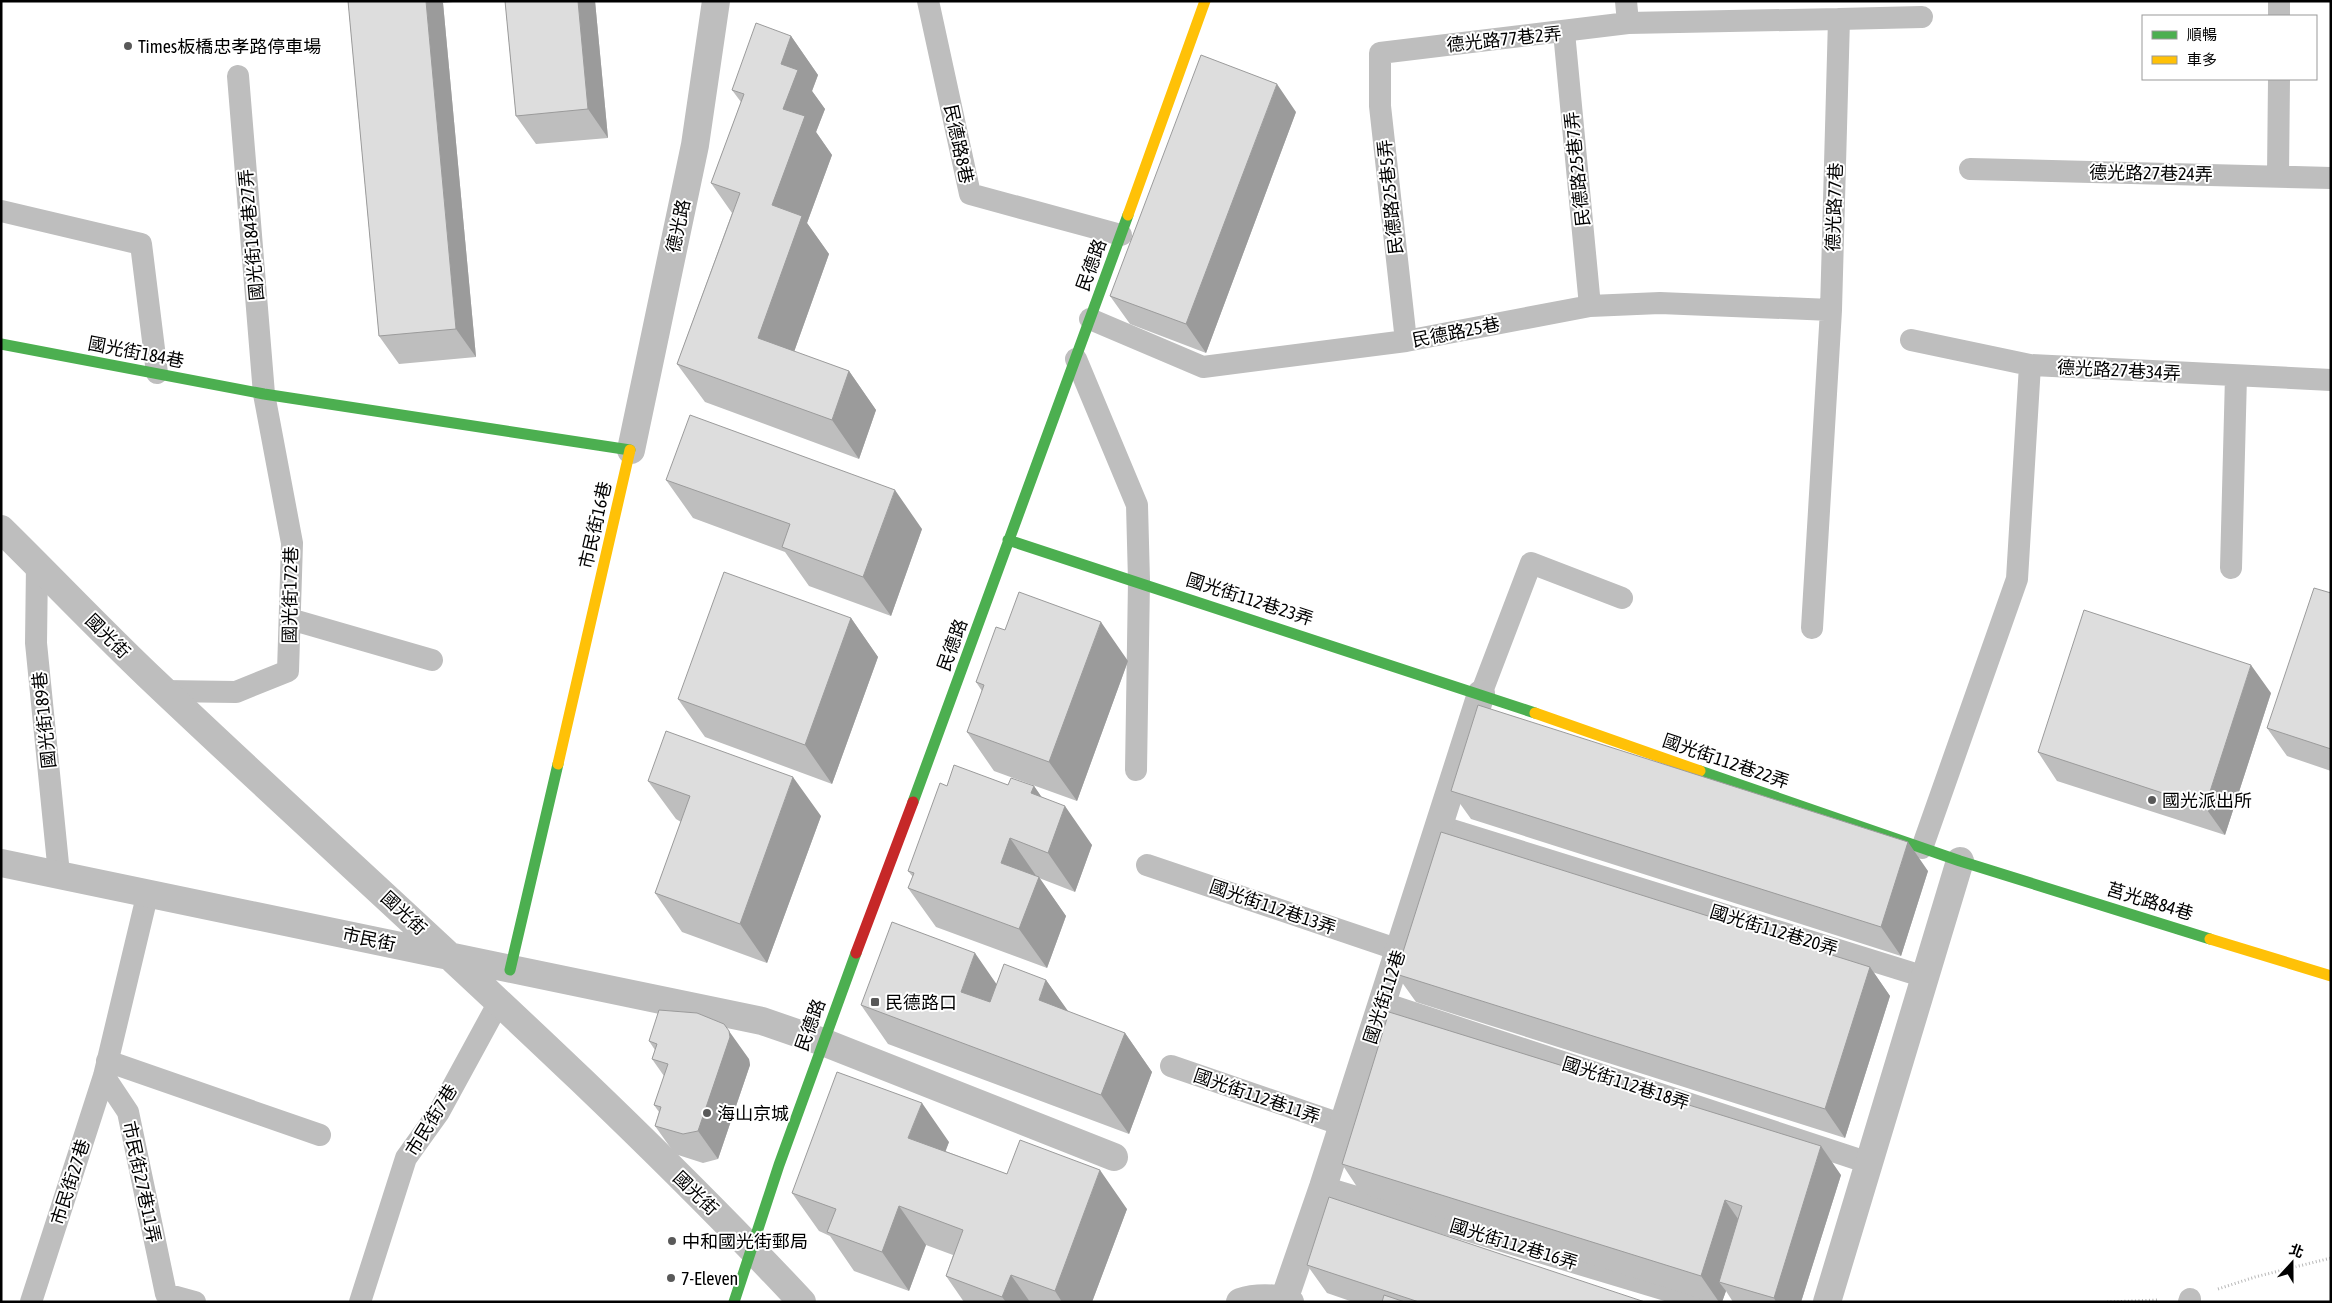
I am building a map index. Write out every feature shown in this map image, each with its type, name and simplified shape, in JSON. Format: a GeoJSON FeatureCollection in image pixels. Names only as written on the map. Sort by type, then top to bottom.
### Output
{"type":"FeatureCollection","features":[{"type":"Feature","properties":{"kind":"street","name":"德光路"},"geometry":{"type":"LineString","coordinates":[[631,450],[695,145],[716,1]]}},
{"type":"Feature","properties":{"kind":"street","name":"民德路"},"geometry":{"type":"LineString","coordinates":[[734,1302],[750,1247],[823,1042],[1076,359],[1205,1]]}},
{"type":"Feature","properties":{"kind":"street","name":"國光街184巷"},"geometry":{"type":"LineString","coordinates":[[1,344],[264,394]]}},
{"type":"Feature","properties":{"kind":"street"},"geometry":{"type":"LineString","coordinates":[[264,394],[631,450]]}},
{"type":"Feature","properties":{"kind":"street","name":"市民街16巷"},"geometry":{"type":"LineString","coordinates":[[510,970],[631,450]]}},
{"type":"Feature","properties":{"kind":"street","name":"國光街"},"geometry":{"type":"LineString","coordinates":[[1,529],[164,691],[499,1002],[750,1247],[802,1302]]}},
{"type":"Feature","properties":{"kind":"street","name":"國光街112巷23弄"},"geometry":{"type":"LineString","coordinates":[[1008,540],[1139,581],[1481,694]]}},
{"type":"Feature","properties":{"kind":"street","name":"國光街112巷22弄"},"geometry":{"type":"LineString","coordinates":[[1481,694],[1960,861]]}},
{"type":"Feature","properties":{"kind":"street","name":"國光街112巷"},"geometry":{"type":"LineString","coordinates":[[1287,1301],[1481,694]]}},
{"type":"Feature","properties":{"kind":"street"},"geometry":{"type":"LineString","coordinates":[[1827,1302],[1960,861]]}},
{"type":"Feature","properties":{"kind":"street","name":"莒光路84巷"},"geometry":{"type":"LineString","coordinates":[[1960,861],[2331,976]]}},
{"type":"Feature","properties":{"kind":"street","name":"市民街"},"geometry":{"type":"LineString","coordinates":[[1,863],[762,1021],[823,1042],[1114,1157]]}},
{"type":"Feature","properties":{"kind":"street"},"geometry":{"type":"LineString","coordinates":[[1240,1302],[1247,1300],[1287,1301]]}},
{"type":"Feature","properties":{"kind":"lane","name":"民德路8巷"},"geometry":{"type":"LineString","coordinates":[[928,1],[970,194],[1121,235]]}},
{"type":"Feature","properties":{"kind":"lane"},"geometry":{"type":"LineString","coordinates":[[1626,1],[1628,24],[1922,17]]}},
{"type":"Feature","properties":{"kind":"lane"},"geometry":{"type":"LineString","coordinates":[[2279,1],[2279,15]]}},
{"type":"Feature","properties":{"kind":"lane","name":"德光路77巷"},"geometry":{"type":"LineString","coordinates":[[1812,628],[1831,310],[1839,19]]}},
{"type":"Feature","properties":{"kind":"lane","name":"德光路77巷2弄"},"geometry":{"type":"LineString","coordinates":[[1380,53],[1628,24]]}},
{"type":"Feature","properties":{"kind":"lane","name":"民德路25巷7弄"},"geometry":{"type":"LineString","coordinates":[[1564,32],[1590,306]]}},
{"type":"Feature","properties":{"kind":"lane","name":"民德路25巷5弄"},"geometry":{"type":"LineString","coordinates":[[1380,53],[1380,106],[1406,342]]}},
{"type":"Feature","properties":{"kind":"lane","name":"國光街184巷27弄"},"geometry":{"type":"LineString","coordinates":[[238,76],[264,394]]}},
{"type":"Feature","properties":{"kind":"lane"},"geometry":{"type":"LineString","coordinates":[[2278,175],[2279,80]]}},
{"type":"Feature","properties":{"kind":"lane","name":"德光路27巷24弄"},"geometry":{"type":"LineString","coordinates":[[1970,170],[2278,175],[2331,178]]}},
{"type":"Feature","properties":{"kind":"lane"},"geometry":{"type":"LineString","coordinates":[[1,212],[141,244],[156,373]]}},
{"type":"Feature","properties":{"kind":"lane","name":"民德路25巷"},"geometry":{"type":"LineString","coordinates":[[1090,319],[1203,367],[1406,342],[1590,306],[1660,303],[1831,310]]}},
{"type":"Feature","properties":{"kind":"lane","name":"德光路27巷34弄"},"geometry":{"type":"LineString","coordinates":[[1910,340],[2030,365],[2331,380]]}},
{"type":"Feature","properties":{"kind":"lane"},"geometry":{"type":"LineString","coordinates":[[1076,359],[1137,505],[1139,581],[1136,770]]}},
{"type":"Feature","properties":{"kind":"lane"},"geometry":{"type":"LineString","coordinates":[[1922,848],[2018,579],[2030,365]]}},
{"type":"Feature","properties":{"kind":"lane"},"geometry":{"type":"LineString","coordinates":[[2231,568],[2236,376]]}},
{"type":"Feature","properties":{"kind":"lane","name":"國光街172巷"},"geometry":{"type":"LineString","coordinates":[[164,691],[236,692],[288,671],[292,543],[264,394]]}},
{"type":"Feature","properties":{"kind":"lane"},"geometry":{"type":"LineString","coordinates":[[1481,694],[1530,563],[1622,598]]}},
{"type":"Feature","properties":{"kind":"lane","name":"國光街189巷"},"geometry":{"type":"LineString","coordinates":[[37,565],[36,642],[59,874]]}},
{"type":"Feature","properties":{"kind":"lane"},"geometry":{"type":"LineString","coordinates":[[290,619],[432,660]]}},
{"type":"Feature","properties":{"kind":"lane","name":"國光街112巷20弄"},"geometry":{"type":"LineString","coordinates":[[1439,826],[1924,977]]}},
{"type":"Feature","properties":{"kind":"lane","name":"國光街112巷13弄"},"geometry":{"type":"LineString","coordinates":[[1147,865],[1399,950]]}},
{"type":"Feature","properties":{"kind":"lane","name":"市民街27巷"},"geometry":{"type":"LineString","coordinates":[[31,1302],[106,1069],[148,892]]}},
{"type":"Feature","properties":{"kind":"lane","name":"市民街7巷"},"geometry":{"type":"LineString","coordinates":[[360,1302],[406,1158],[439,1112],[499,1002]]}},
{"type":"Feature","properties":{"kind":"lane","name":"國光街112巷18弄"},"geometry":{"type":"LineString","coordinates":[[1382,1003],[1869,1163]]}},
{"type":"Feature","properties":{"kind":"lane","name":"國光街112巷11弄"},"geometry":{"type":"LineString","coordinates":[[1171,1066],[1343,1125]]}},
{"type":"Feature","properties":{"kind":"lane"},"geometry":{"type":"LineString","coordinates":[[106,1069],[320,1135]]}},
{"type":"Feature","properties":{"kind":"lane","name":"市民街27巷11弄"},"geometry":{"type":"LineString","coordinates":[[106,1069],[128,1112],[166,1294],[195,1302]]}},
{"type":"Feature","properties":{"kind":"lane","name":"國光街112巷16弄"},"geometry":{"type":"LineString","coordinates":[[1323,1187],[1706,1302]]}},
{"type":"Feature","properties":{"kind":"building"},"geometry":{"type":"Polygon","coordinates":[[[348,1],[426,1],[456,329],[379,336],[348,1]]]}},
{"type":"Feature","properties":{"kind":"building"},"geometry":{"type":"Polygon","coordinates":[[[505,1],[578,1],[588,109],[516,116],[505,1]]]}},
{"type":"Feature","properties":{"kind":"building"},"geometry":{"type":"Polygon","coordinates":[[[756,23],[791,36],[781,64],[798,70],[783,109],[805,116],[772,205],[802,216],[758,338],[849,371],[832,420],[677,364],[740,193],[711,183],[744,94],[732,90],[756,23]]]}},
{"type":"Feature","properties":{"kind":"building"},"geometry":{"type":"Polygon","coordinates":[[[1201,55],[1277,84],[1186,324],[1110,296],[1201,55]]]}},
{"type":"Feature","properties":{"kind":"building"},"geometry":{"type":"Polygon","coordinates":[[[690,415],[895,490],[863,577],[782,547],[790,524],[666,480],[690,415]]]}},
{"type":"Feature","properties":{"kind":"building"},"geometry":{"type":"Polygon","coordinates":[[[724,572],[851,618],[805,745],[678,699],[724,572]]]}},
{"type":"Feature","properties":{"kind":"building"},"geometry":{"type":"Polygon","coordinates":[[[2314,588],[2331,593],[2331,749],[2267,728],[2314,588]]]}},
{"type":"Feature","properties":{"kind":"building"},"geometry":{"type":"Polygon","coordinates":[[[1019,592],[1101,622],[1049,762],[967,732],[984,685],[976,682],[996,627],[1005,630],[1019,592]]]}},
{"type":"Feature","properties":{"kind":"building"},"geometry":{"type":"Polygon","coordinates":[[[2084,610],[2251,665],[2205,807],[2038,752],[2084,610]]]}},
{"type":"Feature","properties":{"kind":"building"},"geometry":{"type":"Polygon","coordinates":[[[1478,705],[1908,842],[1881,927],[1451,791],[1478,705]]]}},
{"type":"Feature","properties":{"kind":"building"},"geometry":{"type":"Polygon","coordinates":[[[666,731],[793,777],[740,924],[655,893],[690,796],[648,781],[666,731]]]}},
{"type":"Feature","properties":{"kind":"building"},"geometry":{"type":"Polygon","coordinates":[[[954,765],[1008,785],[1011,778],[1034,786],[1031,793],[1065,806],[1048,853],[1010,838],[1001,863],[1039,877],[1019,929],[908,888],[914,873],[908,871],[940,783],[947,786],[954,765]]]}},
{"type":"Feature","properties":{"kind":"building"},"geometry":{"type":"Polygon","coordinates":[[[1441,832],[1870,967],[1825,1109],[1396,974],[1441,832]]]}},
{"type":"Feature","properties":{"kind":"building"},"geometry":{"type":"Polygon","coordinates":[[[892,922],[975,953],[961,992],[990,1002],[1004,964],[1046,980],[1039,1000],[1125,1033],[1101,1095],[861,1005],[892,922]]]}},
{"type":"Feature","properties":{"kind":"building"},"geometry":{"type":"Polygon","coordinates":[[[659,1010],[697,1013],[724,1024],[729,1031],[730,1037],[698,1131],[683,1134],[655,1126],[661,1107],[654,1105],[668,1064],[652,1059],[657,1044],[649,1041],[659,1010]]]}},
{"type":"Feature","properties":{"kind":"building"},"geometry":{"type":"Polygon","coordinates":[[[1389,1012],[1821,1146],[1774,1298],[1719,1282],[1742,1206],[1725,1200],[1701,1276],[1342,1164],[1389,1012]]]}},
{"type":"Feature","properties":{"kind":"building"},"geometry":{"type":"Polygon","coordinates":[[[837,1072],[922,1103],[908,1138],[1007,1174],[1020,1140],[1100,1170],[1055,1291],[1011,1275],[1002,1297],[946,1276],[963,1230],[899,1206],[882,1252],[827,1232],[836,1209],[792,1193],[837,1072]]]}},
{"type":"Feature","properties":{"kind":"building"},"geometry":{"type":"Polygon","coordinates":[[[1329,1197],[1645,1302],[1419,1302],[1307,1265],[1329,1197]]]}},
{"type":"Feature","properties":{"kind":"building"},"geometry":{"type":"Polygon","coordinates":[[[1384,1295],[1405,1302],[1382,1302],[1384,1295]]]}},
{"type":"Feature","properties":{"kind":"traffic: fast"},"geometry":{"type":"LineString","coordinates":[[913,802],[1128,215]]}},
{"type":"Feature","properties":{"kind":"traffic: fast"},"geometry":{"type":"LineString","coordinates":[[1,344],[264,394],[630,450]]}},
{"type":"Feature","properties":{"kind":"traffic: fast"},"geometry":{"type":"LineString","coordinates":[[1008,540],[1535,713]]}},
{"type":"Feature","properties":{"kind":"traffic: fast"},"geometry":{"type":"LineString","coordinates":[[510,970],[558,764]]}},
{"type":"Feature","properties":{"kind":"traffic: fast"},"geometry":{"type":"LineString","coordinates":[[1700,771],[1960,861],[2210,939]]}},
{"type":"Feature","properties":{"kind":"traffic: fast"},"geometry":{"type":"LineString","coordinates":[[734,1302],[779,1165],[856,953]]}},
{"type":"Feature","properties":{"kind":"traffic: slow"},"geometry":{"type":"LineString","coordinates":[[1128,215],[1205,1]]}},
{"type":"Feature","properties":{"kind":"traffic: slow"},"geometry":{"type":"LineString","coordinates":[[558,764],[630,450]]}},
{"type":"Feature","properties":{"kind":"traffic: slow"},"geometry":{"type":"LineString","coordinates":[[1535,713],[1700,771]]}},
{"type":"Feature","properties":{"kind":"traffic: slow"},"geometry":{"type":"LineString","coordinates":[[2210,939],[2331,976]]}},
{"type":"Feature","properties":{"kind":"traffic: jam"},"geometry":{"type":"LineString","coordinates":[[856,953],[913,802]]}},
{"type":"Feature","properties":{"kind":"place","name":"Times板橋忠孝路停車場"},"geometry":{"type":"Point","coordinates":[128,46]}},
{"type":"Feature","properties":{"kind":"place","name":"國光派出所"},"geometry":{"type":"Point","coordinates":[2152,800]}},
{"type":"Feature","properties":{"kind":"place","name":"民德路口"},"geometry":{"type":"Point","coordinates":[875,1002]}},
{"type":"Feature","properties":{"kind":"place","name":"海山京城"},"geometry":{"type":"Point","coordinates":[707,1113]}},
{"type":"Feature","properties":{"kind":"place","name":"中和國光街郵局"},"geometry":{"type":"Point","coordinates":[672,1241]}},
{"type":"Feature","properties":{"kind":"place","name":"7-Eleven"},"geometry":{"type":"Point","coordinates":[671,1278]}}]}
